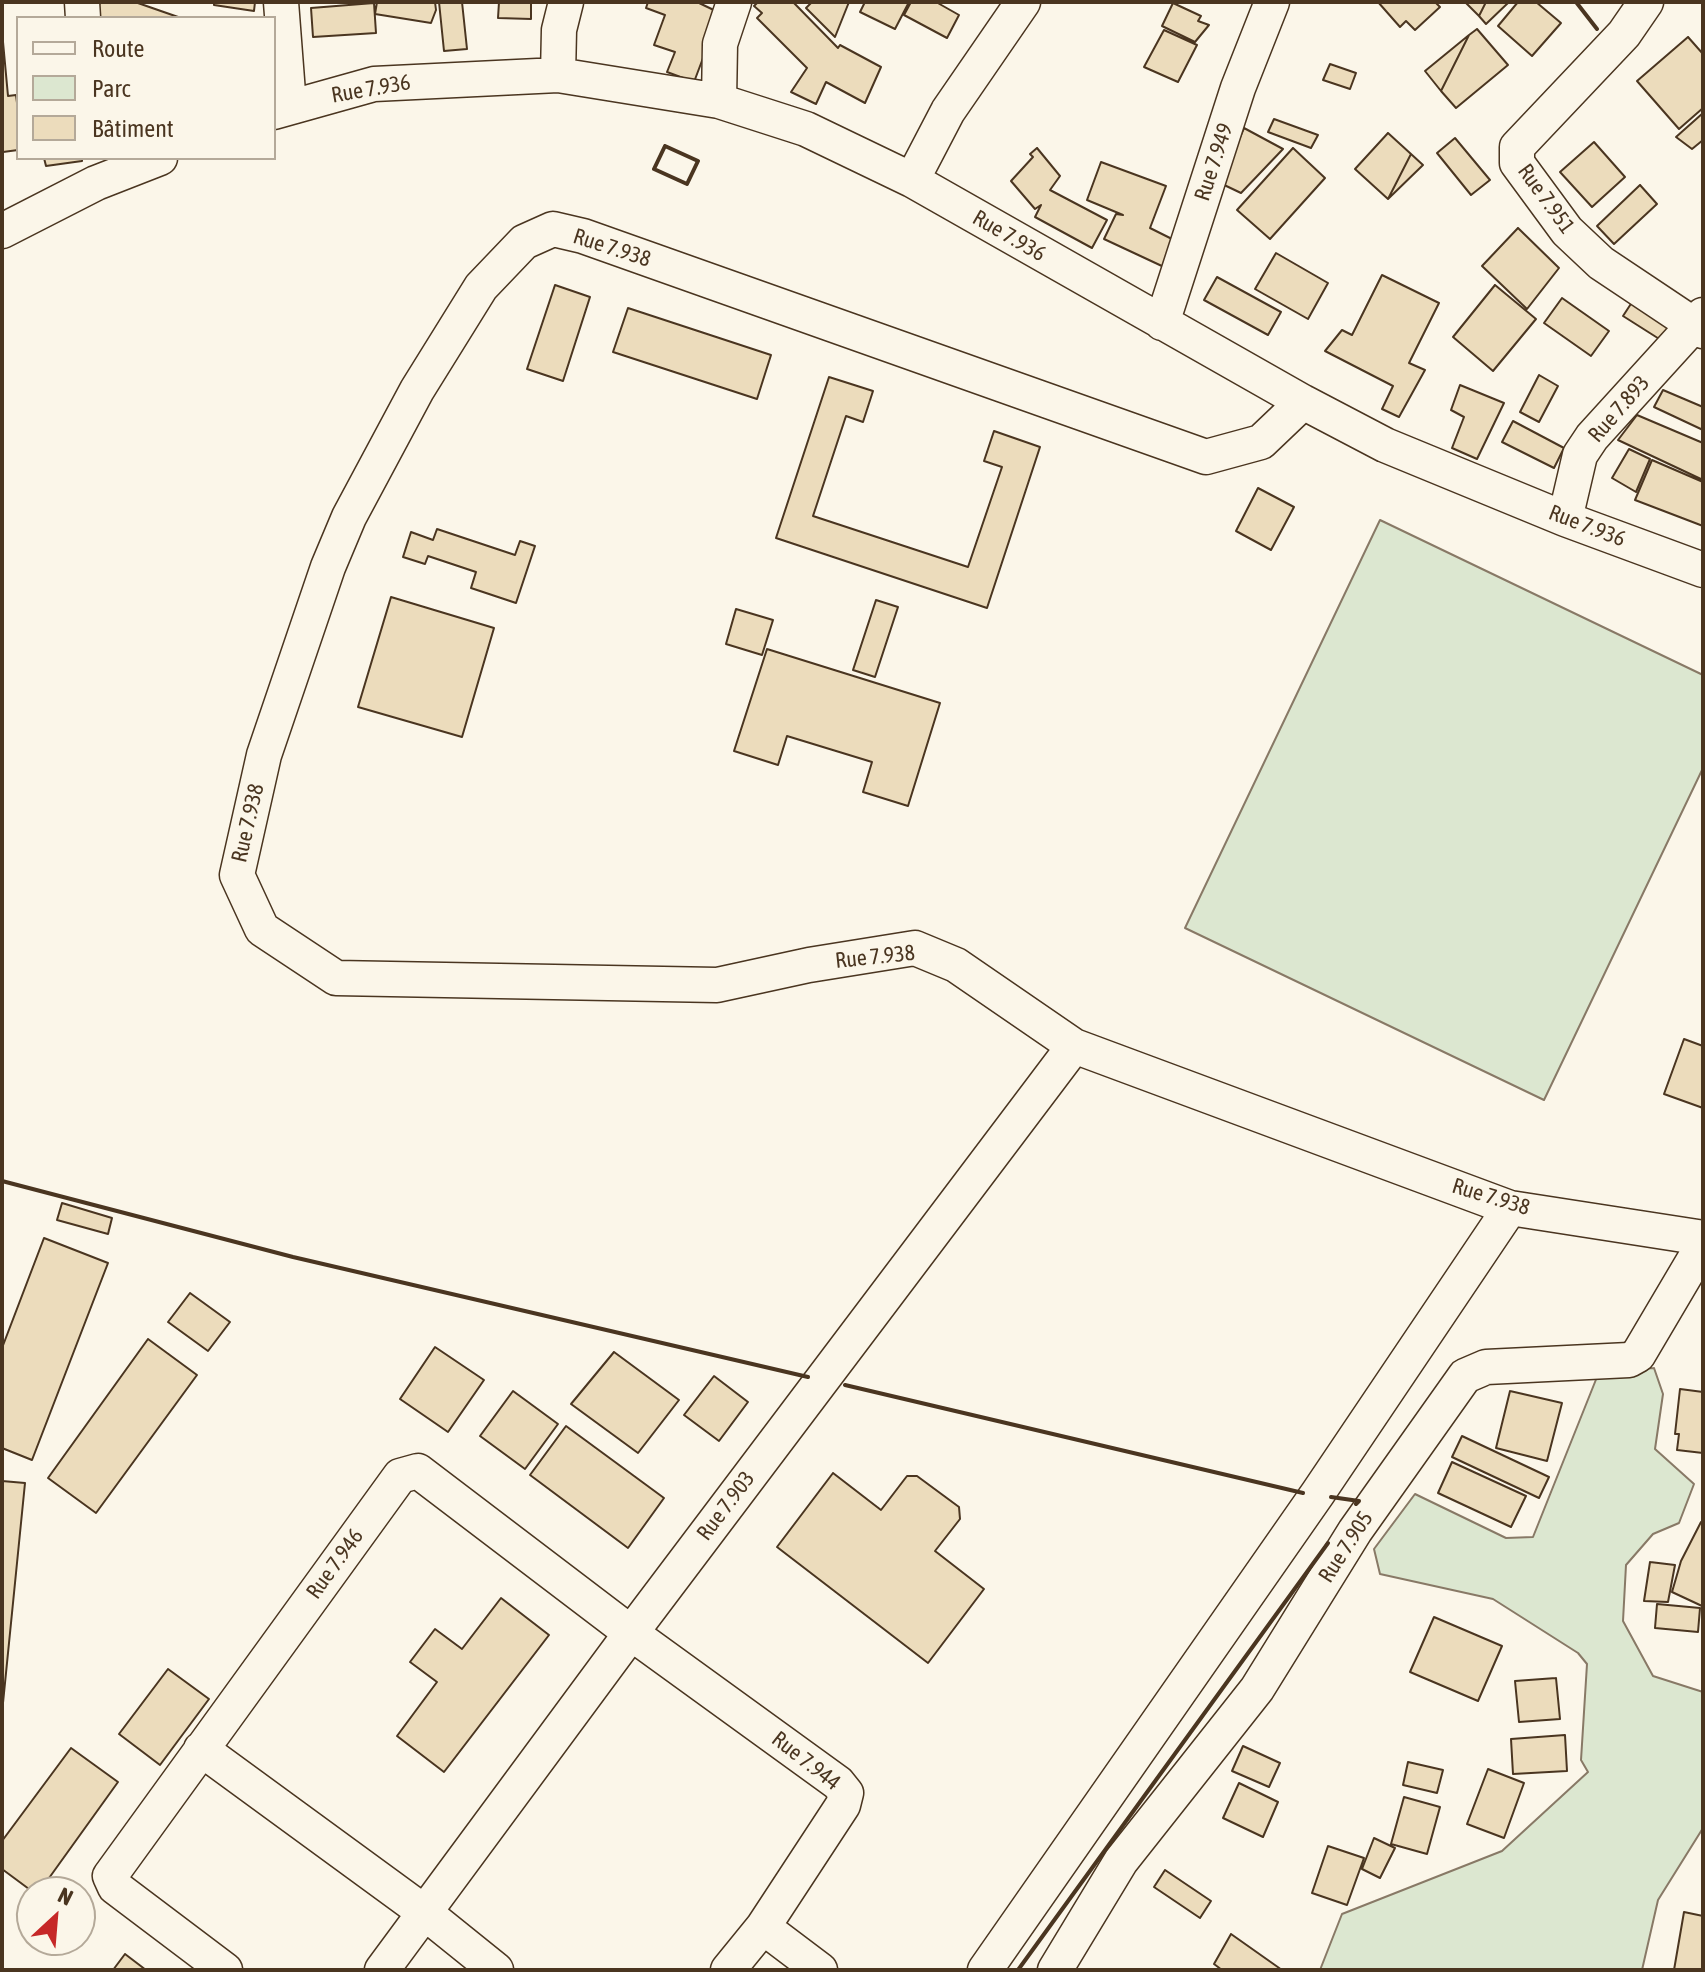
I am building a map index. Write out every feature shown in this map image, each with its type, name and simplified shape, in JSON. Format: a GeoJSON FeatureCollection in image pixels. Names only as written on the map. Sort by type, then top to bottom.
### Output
{"type":"FeatureCollection","features":[{"type":"Feature","properties":{"kind":"street"},"geometry":{"type":"LineString","coordinates":[[281,2],[281,109]]}},
{"type":"Feature","properties":{"kind":"street"},"geometry":{"type":"LineString","coordinates":[[558,75],[559,30],[566,2]]}},
{"type":"Feature","properties":{"kind":"street"},"geometry":{"type":"LineString","coordinates":[[719,101],[720,44],[734,2]]}},
{"type":"Feature","properties":{"kind":"street"},"geometry":{"type":"LineString","coordinates":[[912,180],[948,111],[1023,2]]}},
{"type":"Feature","properties":{"kind":"street","name":"Rue 7.949"},"geometry":{"type":"LineString","coordinates":[[1162,323],[1238,88],[1272,2]]}},
{"type":"Feature","properties":{"kind":"street","name":"Rue 7.951"},"geometry":{"type":"LineString","coordinates":[[1646,2],[1624,34],[1517,147],[1517,163],[1567,231],[1601,263],[1699,325]]}},
{"type":"Feature","properties":{"kind":"street","name":"Rue 7.936"},"geometry":{"type":"LineString","coordinates":[[281,109],[374,84],[558,75],[719,101],[806,129],[912,180],[1303,402],[1385,445],[1565,519],[1703,570]]}},
{"type":"Feature","properties":{"kind":"street"},"geometry":{"type":"LineString","coordinates":[[2,231],[95,170],[149,160]]}},
{"type":"Feature","properties":{"kind":"street","name":"Rue 7.938"},"geometry":{"type":"LineString","coordinates":[[1303,402],[1261,442],[1206,457],[583,236],[553,229],[524,242],[481,287],[417,390],[349,517],[328,567],[264,755],[237,875],[262,929],[336,978],[717,985],[809,965],[915,948],[956,965],[1074,1046],[1510,1208],[1703,1238]]}},
{"type":"Feature","properties":{"kind":"street","name":"Rue 7.893"},"geometry":{"type":"LineString","coordinates":[[1565,519],[1580,455],[1592,437],[1699,325]]}},
{"type":"Feature","properties":{"kind":"street","name":"Rue 7.903"},"geometry":{"type":"LineString","coordinates":[[382,1970],[631,1633],[1074,1046]]}},
{"type":"Feature","properties":{"kind":"street"},"geometry":{"type":"LineString","coordinates":[[985,1970],[1318,1493],[1510,1208]]}},
{"type":"Feature","properties":{"kind":"street","name":"Rue 7.905"},"geometry":{"type":"LineString","coordinates":[[1055,1970],[1121,1861],[1257,1689],[1355,1531],[1465,1376],[1486,1367],[1629,1360],[1646,1347],[1703,1245]]}},
{"type":"Feature","properties":{"kind":"street","name":"Rue 7.946"},"geometry":{"type":"LineString","coordinates":[[225,1970],[115,1887],[110,1876],[116,1863],[400,1476],[407,1471],[418,1471],[631,1633]]}},
{"type":"Feature","properties":{"kind":"street","name":"Rue 7.944"},"geometry":{"type":"LineString","coordinates":[[631,1633],[838,1783],[846,1793],[843,1805],[763,1927],[728,1970]]}},
{"type":"Feature","properties":{"kind":"street"},"geometry":{"type":"LineString","coordinates":[[201,1749],[424,1912],[496,1970]]}},
{"type":"Feature","properties":{"kind":"street"},"geometry":{"type":"LineString","coordinates":[[763,1927],[820,1970]]}},
{"type":"Feature","properties":{"kind":"green space"},"geometry":{"type":"Polygon","coordinates":[[[1380,520],[1703,675],[1703,768],[1544,1100],[1185,928],[1380,520]]]}},
{"type":"Feature","properties":{"kind":"green space"},"geometry":{"type":"Polygon","coordinates":[[[1654,1368],[1663,1394],[1655,1449],[1694,1484],[1679,1523],[1653,1534],[1626,1565],[1623,1621],[1653,1676],[1703,1692],[1703,1828],[1658,1900],[1642,1970],[1320,1970],[1342,1914],[1502,1851],[1588,1772],[1581,1760],[1587,1664],[1578,1653],[1493,1599],[1380,1574],[1374,1549],[1415,1494],[1506,1538],[1533,1537],[1599,1372],[1654,1368]]]}},
{"type":"Feature","properties":{"kind":"building"},"geometry":{"type":"Polygon","coordinates":[[[100,2],[135,2],[175,16],[96,16],[100,2]]]}},
{"type":"Feature","properties":{"kind":"building"},"geometry":{"type":"Polygon","coordinates":[[[214,2],[255,2],[254,11],[214,5],[214,2]]]}},
{"type":"Feature","properties":{"kind":"building"},"geometry":{"type":"Polygon","coordinates":[[[377,2],[435,2],[436,10],[431,23],[375,14],[377,2]]]}},
{"type":"Feature","properties":{"kind":"building"},"geometry":{"type":"Polygon","coordinates":[[[439,2],[462,2],[467,49],[444,51],[439,2]]]}},
{"type":"Feature","properties":{"kind":"building"},"geometry":{"type":"Polygon","coordinates":[[[499,2],[531,2],[531,19],[498,18],[499,2]]]}},
{"type":"Feature","properties":{"kind":"building"},"geometry":{"type":"Polygon","coordinates":[[[648,2],[697,2],[720,13],[694,82],[667,72],[675,52],[654,45],[665,15],[646,8],[648,2]]]}},
{"type":"Feature","properties":{"kind":"building"},"geometry":{"type":"Polygon","coordinates":[[[758,2],[793,2],[838,48],[840,45],[881,67],[865,103],[826,82],[816,104],[791,92],[807,68],[757,18],[762,13],[754,6],[758,2]]]}},
{"type":"Feature","properties":{"kind":"building"},"geometry":{"type":"Polygon","coordinates":[[[812,2],[849,2],[835,37],[806,8],[812,2]]]}},
{"type":"Feature","properties":{"kind":"building"},"geometry":{"type":"Polygon","coordinates":[[[865,2],[909,2],[895,29],[860,12],[865,2]]]}},
{"type":"Feature","properties":{"kind":"building"},"geometry":{"type":"Polygon","coordinates":[[[911,2],[936,2],[959,15],[947,38],[904,15],[911,2]]]}},
{"type":"Feature","properties":{"kind":"building"},"geometry":{"type":"Polygon","coordinates":[[[1378,2],[1435,2],[1440,7],[1415,30],[1406,21],[1400,27],[1378,2]]]}},
{"type":"Feature","properties":{"kind":"building"},"geometry":{"type":"Polygon","coordinates":[[[1465,2],[1486,2],[1479,16],[1465,2]]]}},
{"type":"Feature","properties":{"kind":"building"},"geometry":{"type":"Polygon","coordinates":[[[1486,2],[1509,2],[1486,24],[1479,16],[1486,2]]]}},
{"type":"Feature","properties":{"kind":"building"},"geometry":{"type":"Polygon","coordinates":[[[1518,2],[1536,2],[1561,23],[1532,56],[1498,26],[1518,2]]]}},
{"type":"Feature","properties":{"kind":"building"},"geometry":{"type":"Polygon","coordinates":[[[374,3],[376,33],[313,37],[311,8],[374,3]]]}},
{"type":"Feature","properties":{"kind":"building"},"geometry":{"type":"Polygon","coordinates":[[[1173,3],[1201,16],[1198,21],[1209,25],[1195,42],[1162,26],[1173,3]]]}},
{"type":"Feature","properties":{"kind":"building"},"geometry":{"type":"Polygon","coordinates":[[[1477,29],[1508,65],[1456,108],[1441,91],[1469,35],[1477,29]]]}},
{"type":"Feature","properties":{"kind":"building"},"geometry":{"type":"Polygon","coordinates":[[[1164,30],[1197,45],[1178,82],[1144,67],[1164,30]]]}},
{"type":"Feature","properties":{"kind":"building"},"geometry":{"type":"Polygon","coordinates":[[[2,31],[8,96],[16,95],[16,150],[3,152],[2,31]]]}},
{"type":"Feature","properties":{"kind":"building"},"geometry":{"type":"Polygon","coordinates":[[[1469,35],[1441,91],[1425,71],[1469,35]]]}},
{"type":"Feature","properties":{"kind":"building"},"geometry":{"type":"Polygon","coordinates":[[[1688,37],[1703,54],[1703,108],[1679,129],[1637,81],[1688,37]]]}},
{"type":"Feature","properties":{"kind":"building"},"geometry":{"type":"Polygon","coordinates":[[[1330,64],[1356,73],[1350,89],[1323,80],[1330,64]]]}},
{"type":"Feature","properties":{"kind":"building"},"geometry":{"type":"Polygon","coordinates":[[[1703,113],[1703,140],[1692,149],[1676,137],[1703,113]]]}},
{"type":"Feature","properties":{"kind":"building"},"geometry":{"type":"Polygon","coordinates":[[[1274,119],[1318,135],[1311,148],[1268,132],[1274,119]]]}},
{"type":"Feature","properties":{"kind":"building"},"geometry":{"type":"Polygon","coordinates":[[[1244,128],[1283,149],[1241,193],[1220,183],[1244,128]]]}},
{"type":"Feature","properties":{"kind":"building"},"geometry":{"type":"Polygon","coordinates":[[[1388,133],[1411,154],[1388,199],[1355,169],[1388,133]]]}},
{"type":"Feature","properties":{"kind":"building"},"geometry":{"type":"Polygon","coordinates":[[[1455,138],[1490,180],[1471,195],[1437,153],[1455,138]]]}},
{"type":"Feature","properties":{"kind":"building"},"geometry":{"type":"Polygon","coordinates":[[[1594,142],[1625,177],[1592,207],[1560,172],[1594,142]]]}},
{"type":"Feature","properties":{"kind":"building"},"geometry":{"type":"Polygon","coordinates":[[[1037,148],[1060,176],[1050,190],[1107,220],[1092,248],[1035,217],[1041,205],[1035,209],[1011,181],[1033,157],[1030,154],[1037,148]]]}},
{"type":"Feature","properties":{"kind":"building"},"geometry":{"type":"Polygon","coordinates":[[[1293,148],[1325,178],[1270,239],[1237,210],[1293,148]]]}},
{"type":"Feature","properties":{"kind":"building"},"geometry":{"type":"Polygon","coordinates":[[[1411,154],[1423,165],[1388,199],[1411,154]]]}},
{"type":"Feature","properties":{"kind":"building"},"geometry":{"type":"Polygon","coordinates":[[[44,160],[82,160],[82,161],[46,166],[44,160]]]}},
{"type":"Feature","properties":{"kind":"building"},"geometry":{"type":"Polygon","coordinates":[[[1101,162],[1166,186],[1150,228],[1176,241],[1164,267],[1104,239],[1116,214],[1123,215],[1087,200],[1101,162]]]}},
{"type":"Feature","properties":{"kind":"building"},"geometry":{"type":"Polygon","coordinates":[[[1640,185],[1657,204],[1614,244],[1597,226],[1640,185]]]}},
{"type":"Feature","properties":{"kind":"building"},"geometry":{"type":"Polygon","coordinates":[[[1518,228],[1559,268],[1527,309],[1482,266],[1518,228]]]}},
{"type":"Feature","properties":{"kind":"building"},"geometry":{"type":"Polygon","coordinates":[[[1276,253],[1328,283],[1308,319],[1255,289],[1276,253]]]}},
{"type":"Feature","properties":{"kind":"building"},"geometry":{"type":"Polygon","coordinates":[[[1382,275],[1439,303],[1409,363],[1425,370],[1399,417],[1382,409],[1393,386],[1325,351],[1342,330],[1352,335],[1382,275]]]}},
{"type":"Feature","properties":{"kind":"building"},"geometry":{"type":"Polygon","coordinates":[[[1217,277],[1281,312],[1268,335],[1204,300],[1217,277]]]}},
{"type":"Feature","properties":{"kind":"building"},"geometry":{"type":"Polygon","coordinates":[[[555,285],[590,297],[563,381],[527,369],[555,285]]]}},
{"type":"Feature","properties":{"kind":"building"},"geometry":{"type":"Polygon","coordinates":[[[1495,285],[1536,319],[1493,371],[1453,337],[1495,285]]]}},
{"type":"Feature","properties":{"kind":"building"},"geometry":{"type":"Polygon","coordinates":[[[1638,293],[1679,319],[1664,342],[1623,316],[1638,293]]]}},
{"type":"Feature","properties":{"kind":"building"},"geometry":{"type":"Polygon","coordinates":[[[1562,298],[1609,331],[1591,356],[1544,323],[1562,298]]]}},
{"type":"Feature","properties":{"kind":"building"},"geometry":{"type":"Polygon","coordinates":[[[628,308],[771,355],[757,399],[613,352],[628,308]]]}},
{"type":"Feature","properties":{"kind":"building"},"geometry":{"type":"Polygon","coordinates":[[[1539,375],[1558,386],[1539,422],[1520,412],[1539,375]]]}},
{"type":"Feature","properties":{"kind":"building"},"geometry":{"type":"Polygon","coordinates":[[[829,377],[873,391],[863,422],[846,416],[813,516],[968,567],[1002,467],[984,461],[994,431],[1040,447],[987,608],[776,538],[829,377]]]}},
{"type":"Feature","properties":{"kind":"building"},"geometry":{"type":"Polygon","coordinates":[[[1460,385],[1504,403],[1477,459],[1452,448],[1464,417],[1451,410],[1460,385]]]}},
{"type":"Feature","properties":{"kind":"building"},"geometry":{"type":"Polygon","coordinates":[[[1663,390],[1703,407],[1703,430],[1654,407],[1663,390]]]}},
{"type":"Feature","properties":{"kind":"building"},"geometry":{"type":"Polygon","coordinates":[[[1637,415],[1703,443],[1703,480],[1618,440],[1637,415]]]}},
{"type":"Feature","properties":{"kind":"building"},"geometry":{"type":"Polygon","coordinates":[[[1513,421],[1564,448],[1554,468],[1502,442],[1513,421]]]}},
{"type":"Feature","properties":{"kind":"building"},"geometry":{"type":"Polygon","coordinates":[[[1629,449],[1650,459],[1636,492],[1612,478],[1629,449]]]}},
{"type":"Feature","properties":{"kind":"building"},"geometry":{"type":"Polygon","coordinates":[[[1652,460],[1703,482],[1703,526],[1635,500],[1652,460]]]}},
{"type":"Feature","properties":{"kind":"building"},"geometry":{"type":"Polygon","coordinates":[[[1258,488],[1294,507],[1271,550],[1236,531],[1258,488]]]}},
{"type":"Feature","properties":{"kind":"building"},"geometry":{"type":"Polygon","coordinates":[[[437,529],[515,555],[520,541],[535,546],[516,603],[471,588],[476,572],[428,556],[425,564],[403,557],[411,532],[433,540],[437,529]]]}},
{"type":"Feature","properties":{"kind":"building"},"geometry":{"type":"Polygon","coordinates":[[[391,597],[494,628],[462,737],[358,707],[391,597]]]}},
{"type":"Feature","properties":{"kind":"building"},"geometry":{"type":"Polygon","coordinates":[[[876,600],[898,607],[875,677],[853,670],[876,600]]]}},
{"type":"Feature","properties":{"kind":"building"},"geometry":{"type":"Polygon","coordinates":[[[736,609],[773,620],[762,655],[726,644],[736,609]]]}},
{"type":"Feature","properties":{"kind":"building"},"geometry":{"type":"Polygon","coordinates":[[[767,649],[940,703],[908,806],[863,792],[872,762],[787,736],[778,765],[734,751],[767,649]]]}},
{"type":"Feature","properties":{"kind":"building"},"geometry":{"type":"Polygon","coordinates":[[[1684,1039],[1703,1046],[1703,1108],[1664,1094],[1684,1039]]]}},
{"type":"Feature","properties":{"kind":"building"},"geometry":{"type":"Polygon","coordinates":[[[62,1203],[112,1218],[108,1234],[57,1220],[62,1203]]]}},
{"type":"Feature","properties":{"kind":"building"},"geometry":{"type":"Polygon","coordinates":[[[44,1238],[108,1263],[32,1460],[2,1448],[2,1348],[44,1238]]]}},
{"type":"Feature","properties":{"kind":"building"},"geometry":{"type":"Polygon","coordinates":[[[190,1293],[230,1322],[208,1351],[168,1322],[190,1293]]]}},
{"type":"Feature","properties":{"kind":"building"},"geometry":{"type":"Polygon","coordinates":[[[148,1339],[197,1375],[96,1513],[48,1478],[148,1339]]]}},
{"type":"Feature","properties":{"kind":"building"},"geometry":{"type":"Polygon","coordinates":[[[435,1347],[484,1380],[448,1432],[400,1399],[435,1347]]]}},
{"type":"Feature","properties":{"kind":"building"},"geometry":{"type":"Polygon","coordinates":[[[614,1352],[679,1400],[638,1453],[571,1404],[614,1352]]]}},
{"type":"Feature","properties":{"kind":"building"},"geometry":{"type":"Polygon","coordinates":[[[714,1376],[748,1402],[719,1441],[684,1415],[714,1376]]]}},
{"type":"Feature","properties":{"kind":"building"},"geometry":{"type":"Polygon","coordinates":[[[1680,1389],[1703,1392],[1703,1453],[1677,1450],[1679,1434],[1675,1434],[1680,1389]]]}},
{"type":"Feature","properties":{"kind":"building"},"geometry":{"type":"Polygon","coordinates":[[[513,1391],[558,1424],[525,1469],[480,1436],[513,1391]]]}},
{"type":"Feature","properties":{"kind":"building"},"geometry":{"type":"Polygon","coordinates":[[[1510,1391],[1562,1403],[1547,1461],[1496,1448],[1510,1391]]]}},
{"type":"Feature","properties":{"kind":"building"},"geometry":{"type":"Polygon","coordinates":[[[566,1426],[664,1498],[628,1548],[530,1475],[566,1426]]]}},
{"type":"Feature","properties":{"kind":"building"},"geometry":{"type":"Polygon","coordinates":[[[1462,1436],[1549,1477],[1539,1498],[1452,1457],[1462,1436]]]}},
{"type":"Feature","properties":{"kind":"building"},"geometry":{"type":"Polygon","coordinates":[[[1452,1462],[1526,1496],[1511,1527],[1438,1493],[1452,1462]]]}},
{"type":"Feature","properties":{"kind":"building"},"geometry":{"type":"Polygon","coordinates":[[[833,1473],[881,1510],[907,1476],[917,1476],[959,1507],[960,1519],[935,1551],[984,1589],[928,1663],[777,1547],[833,1473]]]}},
{"type":"Feature","properties":{"kind":"building"},"geometry":{"type":"Polygon","coordinates":[[[2,1481],[25,1483],[2,1713],[2,1481]]]}},
{"type":"Feature","properties":{"kind":"building"},"geometry":{"type":"Polygon","coordinates":[[[1701,1522],[1702,1606],[1672,1592],[1681,1561],[1701,1522]]]}},
{"type":"Feature","properties":{"kind":"building"},"geometry":{"type":"Polygon","coordinates":[[[1650,1562],[1675,1565],[1668,1602],[1644,1601],[1650,1562]]]}},
{"type":"Feature","properties":{"kind":"building"},"geometry":{"type":"Polygon","coordinates":[[[501,1598],[549,1635],[444,1772],[397,1736],[437,1682],[410,1662],[435,1629],[462,1649],[501,1598]]]}},
{"type":"Feature","properties":{"kind":"building"},"geometry":{"type":"Polygon","coordinates":[[[1657,1604],[1700,1608],[1698,1632],[1655,1628],[1657,1604]]]}},
{"type":"Feature","properties":{"kind":"building"},"geometry":{"type":"Polygon","coordinates":[[[1434,1617],[1502,1646],[1478,1701],[1410,1672],[1434,1617]]]}},
{"type":"Feature","properties":{"kind":"building"},"geometry":{"type":"Polygon","coordinates":[[[168,1669],[209,1699],[160,1765],[119,1734],[168,1669]]]}},
{"type":"Feature","properties":{"kind":"building"},"geometry":{"type":"Polygon","coordinates":[[[1556,1678],[1560,1719],[1519,1722],[1515,1681],[1556,1678]]]}},
{"type":"Feature","properties":{"kind":"building"},"geometry":{"type":"Polygon","coordinates":[[[1565,1735],[1567,1771],[1513,1774],[1511,1739],[1565,1735]]]}},
{"type":"Feature","properties":{"kind":"building"},"geometry":{"type":"Polygon","coordinates":[[[1243,1746],[1280,1763],[1269,1787],[1232,1771],[1243,1746]]]}},
{"type":"Feature","properties":{"kind":"building"},"geometry":{"type":"Polygon","coordinates":[[[71,1748],[118,1782],[50,1876],[16,1876],[16,1879],[2,1869],[2,1841],[71,1748]]]}},
{"type":"Feature","properties":{"kind":"building"},"geometry":{"type":"Polygon","coordinates":[[[1408,1762],[1443,1770],[1437,1793],[1403,1785],[1408,1762]]]}},
{"type":"Feature","properties":{"kind":"building"},"geometry":{"type":"Polygon","coordinates":[[[1488,1769],[1524,1783],[1504,1838],[1467,1824],[1488,1769]]]}},
{"type":"Feature","properties":{"kind":"building"},"geometry":{"type":"Polygon","coordinates":[[[1239,1783],[1278,1802],[1263,1837],[1223,1818],[1239,1783]]]}},
{"type":"Feature","properties":{"kind":"building"},"geometry":{"type":"Polygon","coordinates":[[[1404,1797],[1440,1807],[1427,1854],[1391,1844],[1404,1797]]]}},
{"type":"Feature","properties":{"kind":"building"},"geometry":{"type":"Polygon","coordinates":[[[1374,1838],[1395,1848],[1380,1878],[1362,1869],[1374,1838]]]}},
{"type":"Feature","properties":{"kind":"building"},"geometry":{"type":"Polygon","coordinates":[[[1328,1846],[1364,1858],[1347,1905],[1312,1893],[1328,1846]]]}},
{"type":"Feature","properties":{"kind":"building"},"geometry":{"type":"Polygon","coordinates":[[[1165,1870],[1211,1901],[1200,1918],[1154,1887],[1165,1870]]]}},
{"type":"Feature","properties":{"kind":"building"},"geometry":{"type":"Polygon","coordinates":[[[1684,1912],[1703,1916],[1703,1970],[1674,1970],[1684,1912]]]}},
{"type":"Feature","properties":{"kind":"building"},"geometry":{"type":"Polygon","coordinates":[[[1231,1934],[1282,1970],[1222,1970],[1214,1964],[1231,1934]]]}},
{"type":"Feature","properties":{"kind":"building"},"geometry":{"type":"Polygon","coordinates":[[[125,1954],[146,1970],[113,1970],[125,1954]]]}},
{"type":"Feature","properties":{"kind":"wall"},"geometry":{"type":"LineString","coordinates":[[1576,2],[1597,29]]}},
{"type":"Feature","properties":{"kind":"wall"},"geometry":{"type":"LineString","coordinates":[[665,146],[698,161],[687,184],[654,169],[665,146]]}},
{"type":"Feature","properties":{"kind":"wall"},"geometry":{"type":"LineString","coordinates":[[2,1181],[293,1257],[808,1377]]}},
{"type":"Feature","properties":{"kind":"wall"},"geometry":{"type":"LineString","coordinates":[[845,1385],[1303,1493]]}},
{"type":"Feature","properties":{"kind":"wall"},"geometry":{"type":"LineString","coordinates":[[1331,1497],[1359,1501],[1356,1504]]}},
{"type":"Feature","properties":{"kind":"wall"},"geometry":{"type":"LineString","coordinates":[[1018,1970],[1328,1543]]}}]}
